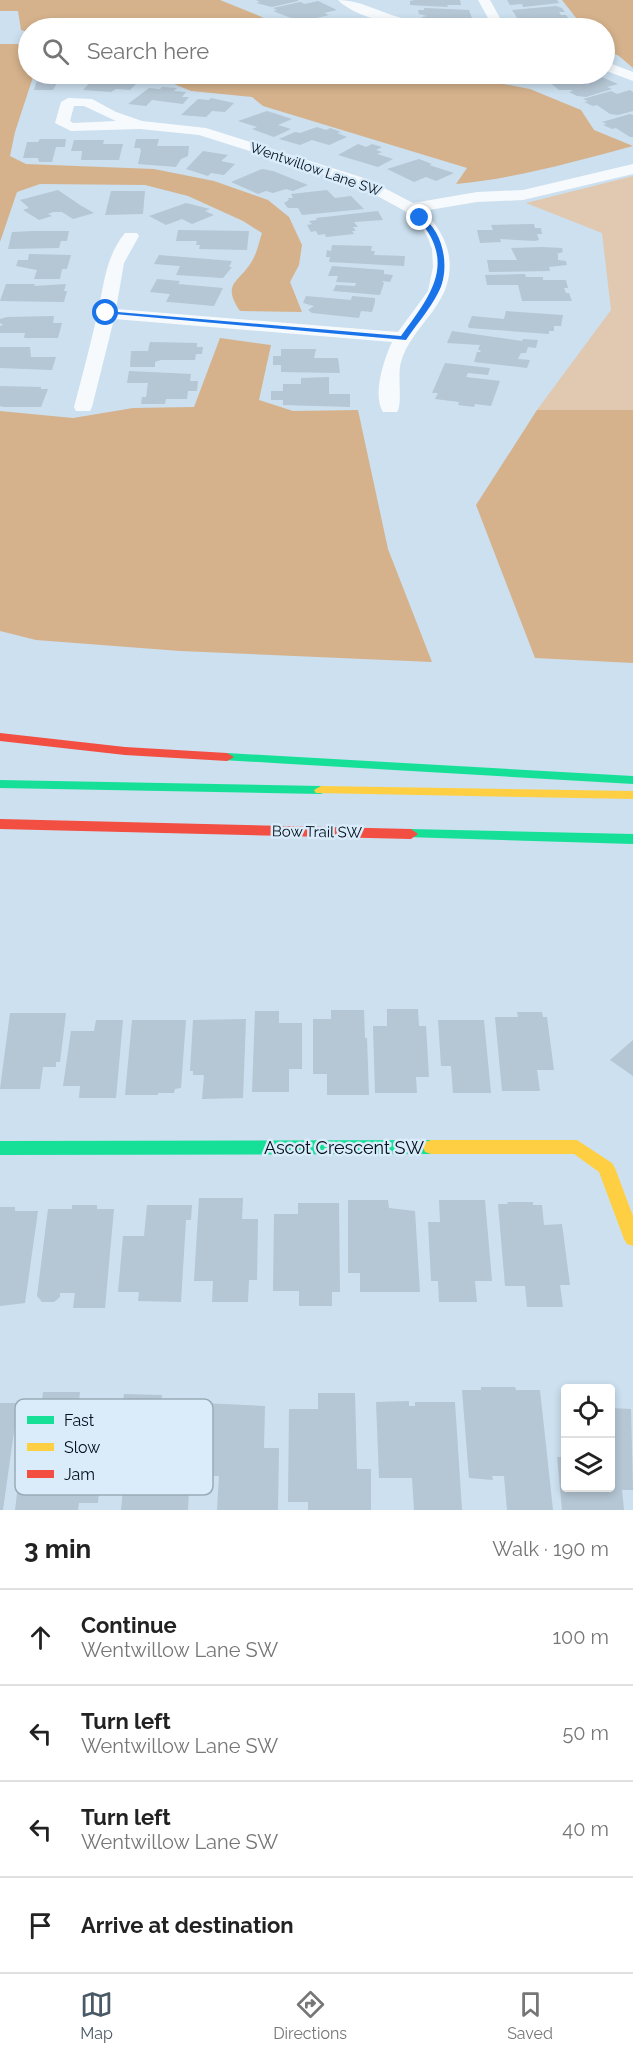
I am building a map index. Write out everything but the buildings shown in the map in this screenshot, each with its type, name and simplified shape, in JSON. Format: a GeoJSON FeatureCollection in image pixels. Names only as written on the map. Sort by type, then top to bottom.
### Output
{"type":"FeatureCollection","features":[{"type":"Feature","properties":{"kind":"main road"},"geometry":{"type":"LineString","coordinates":[[0,737],[125,751],[633,780]]}},
{"type":"Feature","properties":{"kind":"main road"},"geometry":{"type":"LineString","coordinates":[[0,784],[633,795]]}},
{"type":"Feature","properties":{"kind":"main road","name":"Bow Trail SW"},"geometry":{"type":"LineString","coordinates":[[0,824],[633,839]]}},
{"type":"Feature","properties":{"kind":"main road","name":"Ascot Crescent SW"},"geometry":{"type":"LineString","coordinates":[[0,1148],[577,1148],[606,1168],[633,1239]]}},
{"type":"Feature","properties":{"kind":"street"},"geometry":{"type":"LineString","coordinates":[[344,0],[384,18]]}},
{"type":"Feature","properties":{"kind":"street"},"geometry":{"type":"LineString","coordinates":[[483,0],[494,18]]}},
{"type":"Feature","properties":{"kind":"street"},"geometry":{"type":"LineString","coordinates":[[615,70],[633,77]]}},
{"type":"Feature","properties":{"kind":"street","name":"Wentwillow Lane SW"},"geometry":{"type":"LineString","coordinates":[[140,125],[201,131],[362,182],[411,208],[430,227],[440,249],[441,267],[436,291],[395,353],[390,369],[390,408]]}},
{"type":"Feature","properties":{"kind":"street"},"geometry":{"type":"LineString","coordinates":[[477,197],[503,186],[622,156]]}},
{"type":"Feature","properties":{"kind":"street"},"geometry":{"type":"LineString","coordinates":[[411,208],[477,197],[522,195],[633,169]]}},
{"type":"Feature","properties":{"kind":"street"},"geometry":{"type":"LineString","coordinates":[[83,406],[114,270],[122,245],[131,236]]}},
{"type":"Feature","properties":{"kind":"street"},"geometry":{"type":"LineString","coordinates":[[106,313],[403,339]]}},
{"type":"Feature","properties":{"kind":"shaded area"},"geometry":{"type":"Polygon","coordinates":[[[0,0],[220,0],[263,18],[19,18],[18,11],[0,11],[0,0]]]}},
{"type":"Feature","properties":{"kind":"shaded area"},"geometry":{"type":"Polygon","coordinates":[[[562,0],[633,0],[633,68],[615,54],[615,18],[576,18],[562,0]]]}},
{"type":"Feature","properties":{"kind":"shaded area"},"geometry":{"type":"Polygon","coordinates":[[[0,44],[18,44],[18,84],[31,84],[15,132],[10,156],[26,164],[154,169],[214,181],[268,200],[289,217],[302,245],[299,265],[290,282],[302,312],[240,311],[232,289],[254,258],[262,233],[243,221],[188,196],[145,185],[40,184],[17,192],[0,242],[0,44]]]}},
{"type":"Feature","properties":{"kind":"shaded area"},"geometry":{"type":"Polygon","coordinates":[[[174,84],[504,84],[530,89],[581,110],[594,130],[633,146],[523,174],[456,184],[467,168],[263,106],[252,97],[191,91],[174,84]]]}},
{"type":"Feature","properties":{"kind":"shaded area"},"geometry":{"type":"Polygon","coordinates":[[[633,176],[633,410],[537,410],[611,310],[602,233],[526,203],[633,176]]]}},
{"type":"Feature","properties":{"kind":"shaded area"},"geometry":{"type":"Polygon","coordinates":[[[220,338],[271,345],[259,400],[293,411],[358,410],[388,549],[432,662],[180,651],[36,640],[0,631],[0,411],[73,418],[133,408],[194,407],[220,338]]]}},
{"type":"Feature","properties":{"kind":"shaded area"},"geometry":{"type":"Polygon","coordinates":[[[537,410],[633,410],[633,663],[535,658],[476,505],[537,410]]]}},
{"type":"Feature","properties":{"kind":"traffic: fast"},"geometry":{"type":"LineString","coordinates":[[227,757],[633,780]]}},
{"type":"Feature","properties":{"kind":"traffic: fast"},"geometry":{"type":"LineString","coordinates":[[0,784],[321,790]]}},
{"type":"Feature","properties":{"kind":"traffic: fast"},"geometry":{"type":"LineString","coordinates":[[411,834],[633,839]]}},
{"type":"Feature","properties":{"kind":"traffic: fast"},"geometry":{"type":"LineString","coordinates":[[0,1148],[431,1147]]}},
{"type":"Feature","properties":{"kind":"traffic: slow"},"geometry":{"type":"LineString","coordinates":[[321,790],[633,795]]}},
{"type":"Feature","properties":{"kind":"traffic: slow"},"geometry":{"type":"LineString","coordinates":[[431,1147],[577,1147],[606,1168],[633,1239]]}},
{"type":"Feature","properties":{"kind":"traffic: jam"},"geometry":{"type":"LineString","coordinates":[[0,737],[125,751],[227,757]]}},
{"type":"Feature","properties":{"kind":"traffic: jam"},"geometry":{"type":"LineString","coordinates":[[0,824],[411,834]]}},
{"type":"Feature","properties":{"kind":"route"},"geometry":{"type":"LineString","coordinates":[[106,313],[403,339],[425,311],[436,291],[441,267],[440,249],[436,238],[430,227],[420,218]]}}]}
